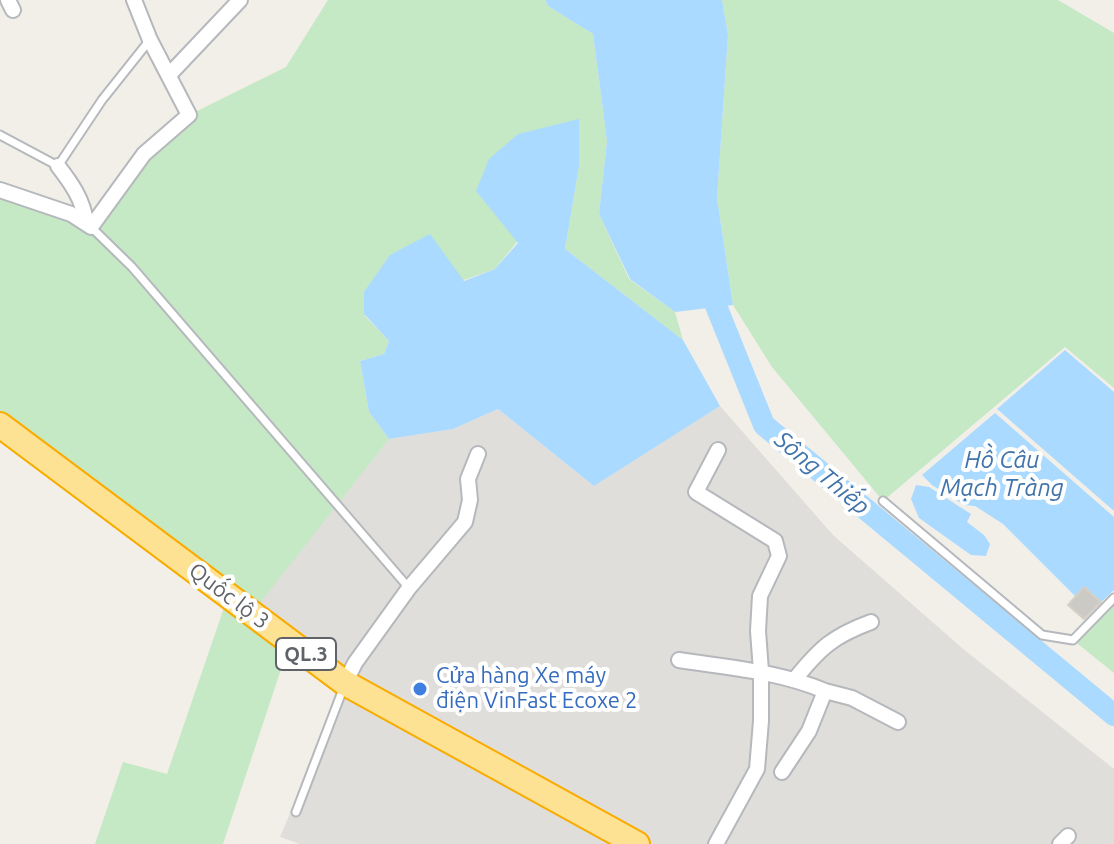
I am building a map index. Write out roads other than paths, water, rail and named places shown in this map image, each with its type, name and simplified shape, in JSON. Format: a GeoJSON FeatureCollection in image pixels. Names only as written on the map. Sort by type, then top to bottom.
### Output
{"type":"FeatureCollection","features":[{"type":"Feature","properties":{"kind":"highway","name":"Quốc lộ 3"},"geometry":{"type":"LineString","coordinates":[[0,425],[345,683],[637,844]]}},
{"type":"Feature","properties":{"kind":"street"},"geometry":{"type":"LineString","coordinates":[[89,225],[144,154],[189,115],[150,40],[134,0]]}},
{"type":"Feature","properties":{"kind":"street"},"geometry":{"type":"LineString","coordinates":[[169,75],[240,0]]}},
{"type":"Feature","properties":{"kind":"street"},"geometry":{"type":"LineString","coordinates":[[58,166],[74,186],[89,225]]}},
{"type":"Feature","properties":{"kind":"street"},"geometry":{"type":"LineString","coordinates":[[0,190],[71,214],[89,225]]}},
{"type":"Feature","properties":{"kind":"street"},"geometry":{"type":"LineString","coordinates":[[716,844],[757,769],[761,721],[760,596],[779,556],[775,541],[696,492],[718,450]]}},
{"type":"Feature","properties":{"kind":"street"},"geometry":{"type":"LineString","coordinates":[[345,683],[355,663],[409,588],[465,522],[470,500],[468,479],[478,454]]}},
{"type":"Feature","properties":{"kind":"street"},"geometry":{"type":"LineString","coordinates":[[795,679],[818,650],[847,631],[871,622]]}},
{"type":"Feature","properties":{"kind":"street"},"geometry":{"type":"LineString","coordinates":[[679,660],[795,679],[852,698],[898,722]]}},
{"type":"Feature","properties":{"kind":"street"},"geometry":{"type":"LineString","coordinates":[[782,772],[809,731],[825,691]]}},
{"type":"Feature","properties":{"kind":"lane"},"geometry":{"type":"LineString","coordinates":[[0,135],[58,166],[102,100],[150,40]]}},
{"type":"Feature","properties":{"kind":"lane"},"geometry":{"type":"LineString","coordinates":[[89,225],[132,267],[409,588]]}},
{"type":"Feature","properties":{"kind":"lane"},"geometry":{"type":"LineString","coordinates":[[883,501],[1042,635],[1073,640],[1114,598]]}},
{"type":"Feature","properties":{"kind":"lane"},"geometry":{"type":"LineString","coordinates":[[296,812],[345,683]]}},
{"type":"Feature","properties":{"kind":"water"},"geometry":{"type":"Polygon","coordinates":[[[545,0],[722,0],[728,35],[717,198],[733,305],[675,312],[630,279],[599,214],[607,141],[593,34],[548,6],[545,0]]]}},
{"type":"Feature","properties":{"kind":"water"},"geometry":{"type":"Polygon","coordinates":[[[579,119],[579,166],[565,249],[683,340],[720,406],[594,486],[498,409],[453,429],[389,439],[369,412],[360,361],[384,354],[389,341],[364,314],[364,292],[390,255],[430,234],[464,281],[495,269],[518,243],[476,191],[489,159],[518,134],[579,119]]]}},
{"type":"Feature","properties":{"kind":"water"},"geometry":{"type":"Polygon","coordinates":[[[1065,350],[1114,392],[1114,511],[997,409],[1065,350]]]}},
{"type":"Feature","properties":{"kind":"water","name":"Hồ Câu Mạch Tràng"},"geometry":{"type":"Polygon","coordinates":[[[995,413],[1114,517],[1114,590],[1091,612],[1003,524],[975,506],[964,505],[922,475],[995,413]]]}},
{"type":"Feature","properties":{"kind":"water"},"geometry":{"type":"Polygon","coordinates":[[[916,485],[929,487],[971,514],[967,522],[990,544],[986,556],[971,555],[919,518],[911,499],[916,485]]]}},
{"type":"Feature","properties":{"kind":"waterway","name":"Sông Thiếp"},"geometry":{"type":"LineString","coordinates":[[706,281],[764,425],[1114,715]]}},
{"type":"Feature","properties":{"kind":"place","name":"Cửa hàng Xe máy điện VinFast Ecoxe 2"},"geometry":{"type":"Point","coordinates":[420,689]}}]}
